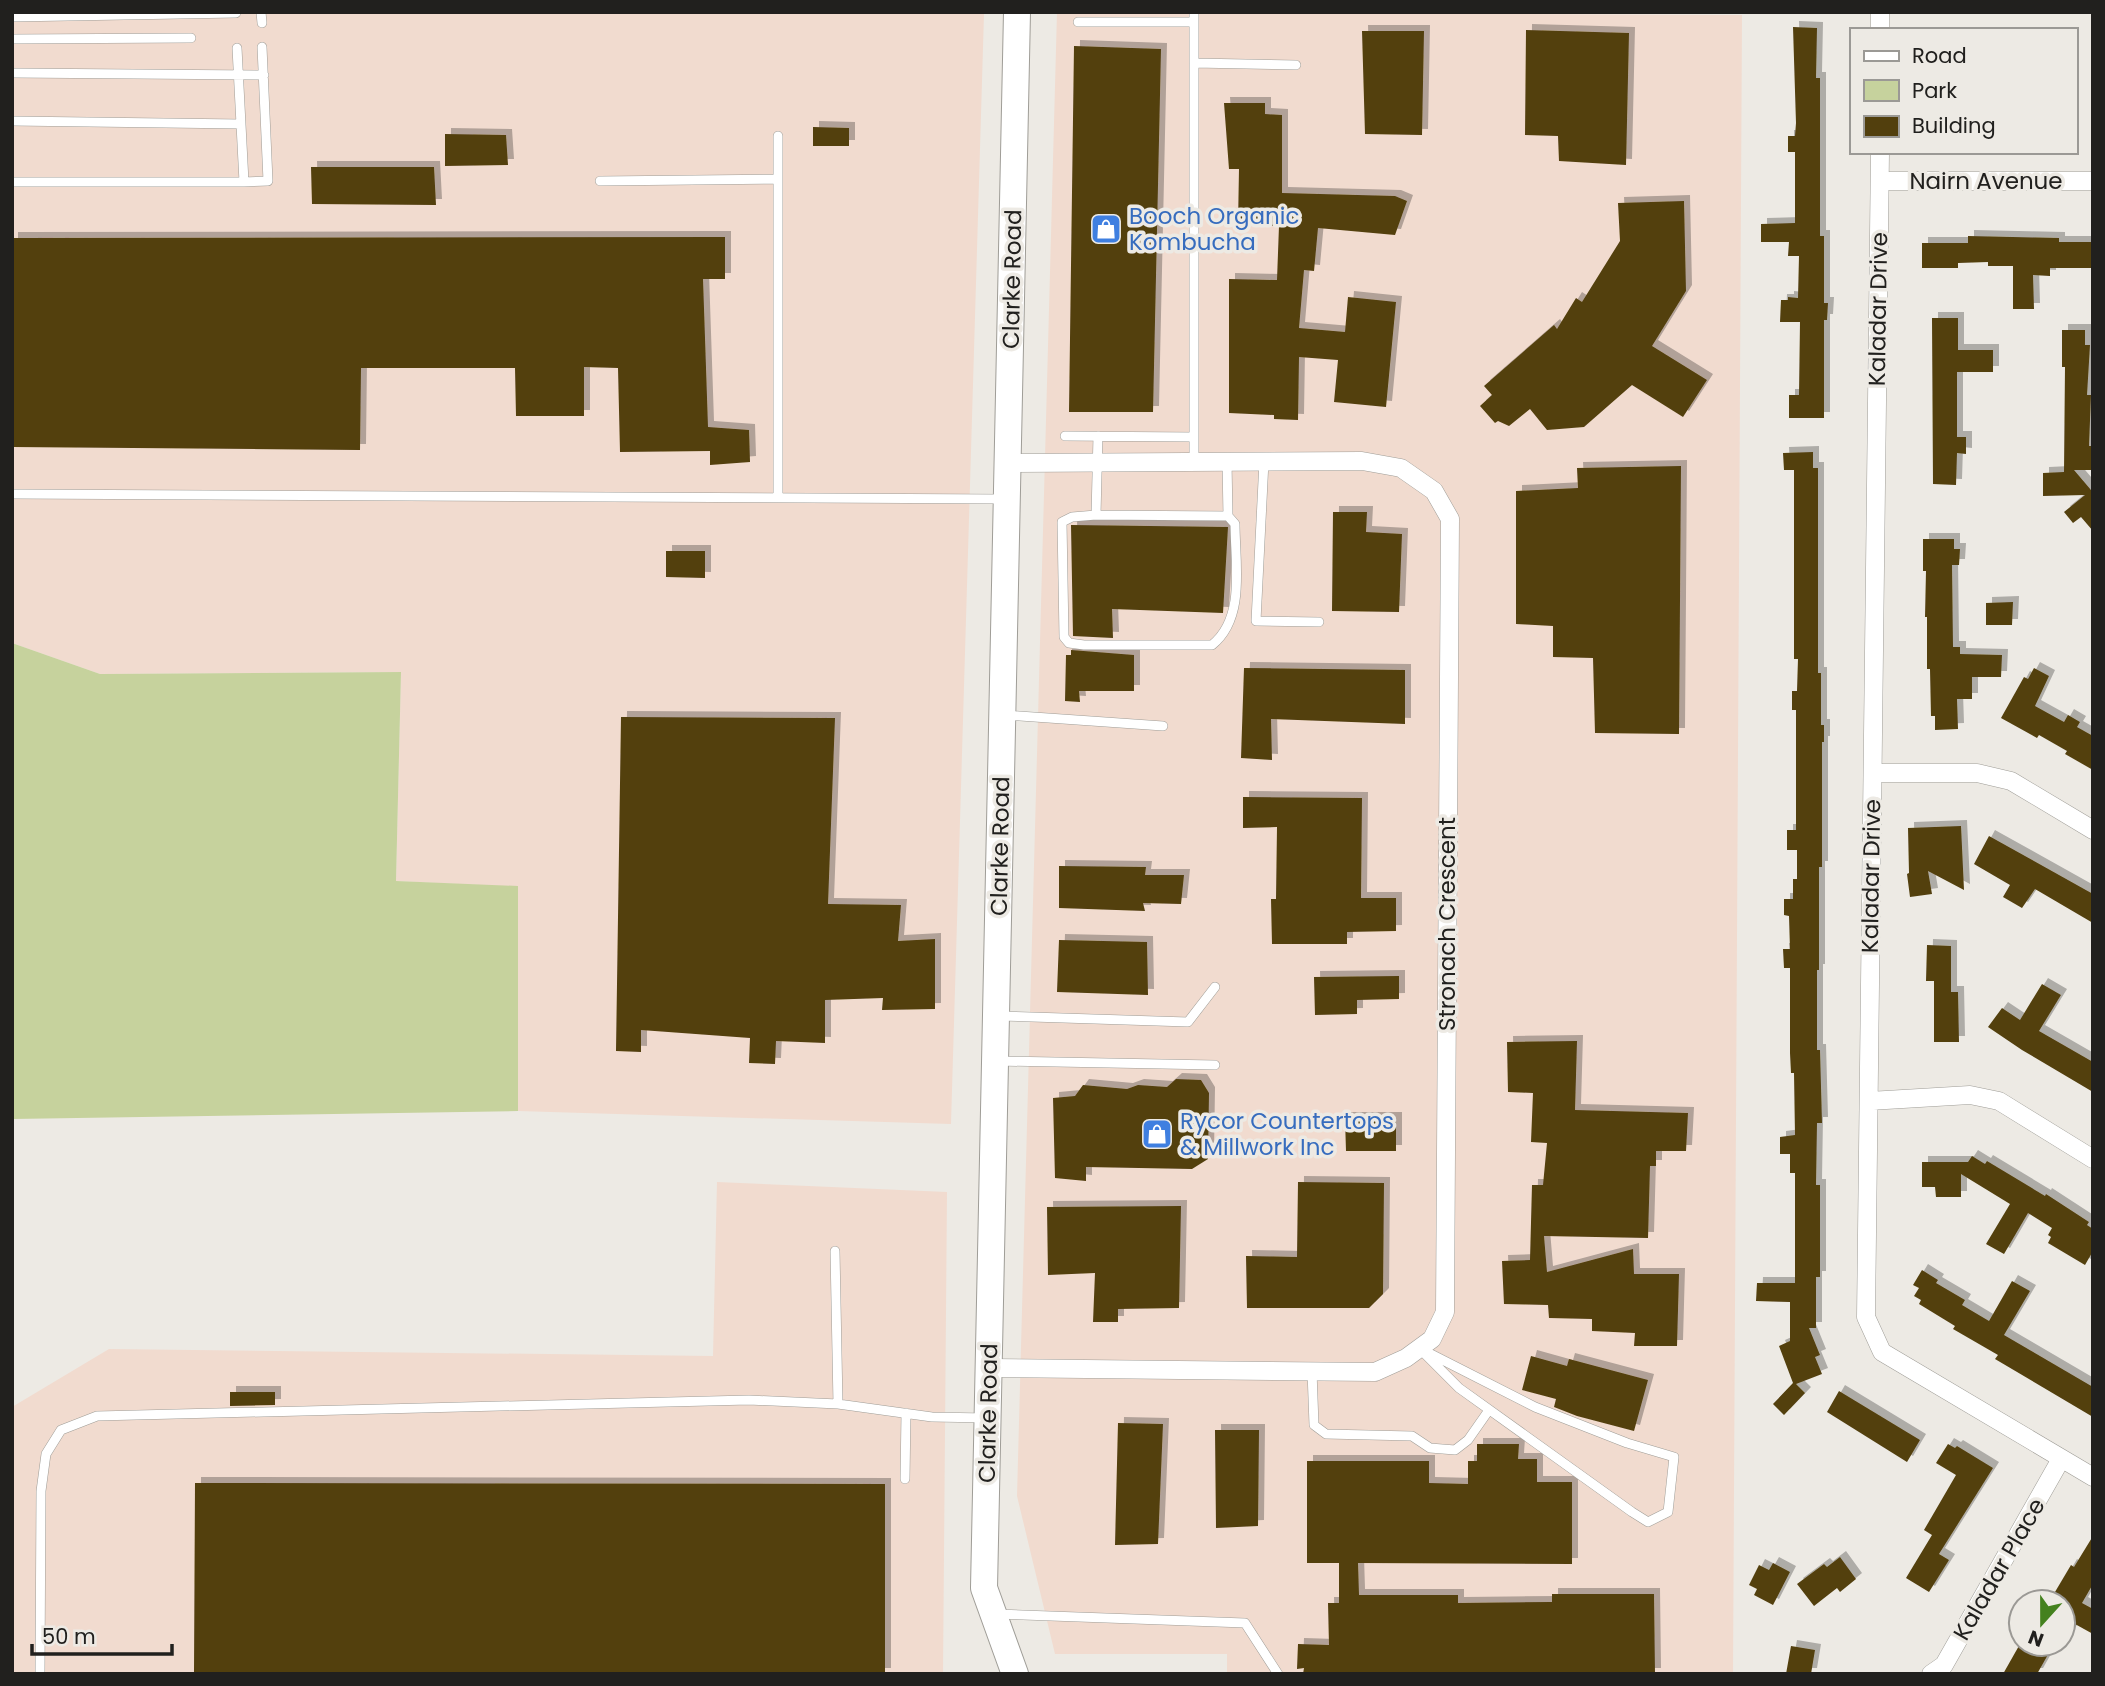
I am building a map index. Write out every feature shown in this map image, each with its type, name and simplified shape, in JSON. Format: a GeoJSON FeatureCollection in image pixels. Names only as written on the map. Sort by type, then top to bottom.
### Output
{"type":"FeatureCollection","features":[{"type":"Feature","properties":{"kind":"main road","name":"Clarke Road"},"geometry":{"type":"LineString","coordinates":[[1014,1674],[984,1588],[1017,12]]}},
{"type":"Feature","properties":{"kind":"street","name":"Kaladar Drive"},"geometry":{"type":"LineString","coordinates":[[1880,154],[1866,1317],[1882,1352],[2093,1477]]}},
{"type":"Feature","properties":{"kind":"street","name":"Nairn Avenue"},"geometry":{"type":"LineString","coordinates":[[1880,181],[2093,181]]}},
{"type":"Feature","properties":{"kind":"street","name":"Stronach Crescent"},"geometry":{"type":"LineString","coordinates":[[989,1368],[1375,1372],[1406,1358],[1432,1339],[1445,1312],[1450,519],[1434,491],[1401,468],[1362,461],[1009,463]]}},
{"type":"Feature","properties":{"kind":"street"},"geometry":{"type":"LineString","coordinates":[[1873,773],[1978,774],[2011,781],[2093,830]]}},
{"type":"Feature","properties":{"kind":"street"},"geometry":{"type":"LineString","coordinates":[[1869,1101],[1970,1095],[1999,1101],[2093,1159]]}},
{"type":"Feature","properties":{"kind":"street","name":"Kaladar Place"},"geometry":{"type":"LineString","coordinates":[[1931,1674],[1944,1665],[2062,1459]]}},
{"type":"Feature","properties":{"kind":"lane"},"geometry":{"type":"LineString","coordinates":[[261,12],[262,23]]}},
{"type":"Feature","properties":{"kind":"lane"},"geometry":{"type":"LineString","coordinates":[[12,17],[236,16]]}},
{"type":"Feature","properties":{"kind":"lane"},"geometry":{"type":"LineString","coordinates":[[1078,22],[1194,17],[1194,462]]}},
{"type":"Feature","properties":{"kind":"lane"},"geometry":{"type":"LineString","coordinates":[[12,39],[191,38]]}},
{"type":"Feature","properties":{"kind":"lane"},"geometry":{"type":"LineString","coordinates":[[12,183],[268,181],[262,47]]}},
{"type":"Feature","properties":{"kind":"lane"},"geometry":{"type":"LineString","coordinates":[[237,48],[244,182]]}},
{"type":"Feature","properties":{"kind":"lane"},"geometry":{"type":"LineString","coordinates":[[1194,63],[1296,65]]}},
{"type":"Feature","properties":{"kind":"lane"},"geometry":{"type":"LineString","coordinates":[[12,73],[264,75]]}},
{"type":"Feature","properties":{"kind":"lane"},"geometry":{"type":"LineString","coordinates":[[12,121],[241,124]]}},
{"type":"Feature","properties":{"kind":"lane"},"geometry":{"type":"LineString","coordinates":[[778,136],[778,498]]}},
{"type":"Feature","properties":{"kind":"lane"},"geometry":{"type":"LineString","coordinates":[[600,181],[777,179]]}},
{"type":"Feature","properties":{"kind":"lane"},"geometry":{"type":"LineString","coordinates":[[1065,436],[1194,437]]}},
{"type":"Feature","properties":{"kind":"lane"},"geometry":{"type":"LineString","coordinates":[[1096,515],[1098,436]]}},
{"type":"Feature","properties":{"kind":"lane"},"geometry":{"type":"LineString","coordinates":[[1264,461],[1256,621],[1319,622]]}},
{"type":"Feature","properties":{"kind":"lane"},"geometry":{"type":"LineString","coordinates":[[1227,462],[1228,516],[1235,524],[1235,598],[1232,619],[1221,637],[1212,645],[1084,645],[1069,643],[1064,637],[1062,522],[1072,517],[1096,515],[1228,516]]}},
{"type":"Feature","properties":{"kind":"lane"},"geometry":{"type":"LineString","coordinates":[[12,494],[1008,499]]}},
{"type":"Feature","properties":{"kind":"lane"},"geometry":{"type":"LineString","coordinates":[[1003,715],[1163,726]]}},
{"type":"Feature","properties":{"kind":"lane"},"geometry":{"type":"LineString","coordinates":[[997,1016],[1188,1022],[1215,987]]}},
{"type":"Feature","properties":{"kind":"lane"},"geometry":{"type":"LineString","coordinates":[[996,1062],[1215,1065]]}},
{"type":"Feature","properties":{"kind":"lane"},"geometry":{"type":"LineString","coordinates":[[835,1251],[838,1405]]}},
{"type":"Feature","properties":{"kind":"lane"},"geometry":{"type":"LineString","coordinates":[[1419,1348],[1535,1407],[1627,1443],[1674,1457],[1668,1512],[1648,1522],[1459,1388],[1419,1348]]}},
{"type":"Feature","properties":{"kind":"lane"},"geometry":{"type":"LineString","coordinates":[[1312,1371],[1314,1425],[1326,1434],[1412,1436],[1430,1448],[1455,1450],[1468,1440],[1489,1410]]}},
{"type":"Feature","properties":{"kind":"lane"},"geometry":{"type":"LineString","coordinates":[[40,1674],[41,1491],[46,1454],[61,1430],[97,1416],[749,1400],[838,1405],[932,1417],[988,1418]]}},
{"type":"Feature","properties":{"kind":"lane"},"geometry":{"type":"LineString","coordinates":[[905,1479],[906,1413]]}},
{"type":"Feature","properties":{"kind":"lane"},"geometry":{"type":"LineString","coordinates":[[993,1614],[1245,1623],[1278,1674]]}},
{"type":"Feature","properties":{"kind":"shaded area"},"geometry":{"type":"Polygon","coordinates":[[[12,12],[984,14],[951,1124],[518,1111],[518,887],[396,881],[401,672],[100,674],[12,643],[12,12]]]}},
{"type":"Feature","properties":{"kind":"shaded area"},"geometry":{"type":"Polygon","coordinates":[[[1057,12],[1742,15],[1733,1674],[1227,1674],[1227,1654],[1055,1654],[1017,1496],[1057,12]]]}},
{"type":"Feature","properties":{"kind":"shaded area"},"geometry":{"type":"Polygon","coordinates":[[[717,1182],[947,1192],[943,1674],[12,1674],[12,1407],[109,1349],[713,1356],[717,1182]]]}},
{"type":"Feature","properties":{"kind":"green space"},"geometry":{"type":"Polygon","coordinates":[[[12,643],[100,674],[401,672],[396,881],[518,886],[518,1111],[12,1119],[12,643]]]}},
{"type":"Feature","properties":{"kind":"building"},"geometry":{"type":"Polygon","coordinates":[[[1793,27],[1817,28],[1816,78],[1820,78],[1820,236],[1824,236],[1824,303],[1828,303],[1827,320],[1824,320],[1824,418],[1789,418],[1789,395],[1799,395],[1800,322],[1780,322],[1781,300],[1788,300],[1788,297],[1798,298],[1799,256],[1788,256],[1789,242],[1761,242],[1761,224],[1795,223],[1795,152],[1788,152],[1788,136],[1795,136],[1796,123],[1793,27]]]}},
{"type":"Feature","properties":{"kind":"building"},"geometry":{"type":"Polygon","coordinates":[[[1526,30],[1629,33],[1626,165],[1559,161],[1558,136],[1525,135],[1526,30]]]}},
{"type":"Feature","properties":{"kind":"building"},"geometry":{"type":"Polygon","coordinates":[[[1362,31],[1424,31],[1422,135],[1365,134],[1362,31]]]}},
{"type":"Feature","properties":{"kind":"building"},"geometry":{"type":"Polygon","coordinates":[[[1074,46],[1161,49],[1153,412],[1069,412],[1074,46]]]}},
{"type":"Feature","properties":{"kind":"building"},"geometry":{"type":"Polygon","coordinates":[[[1224,103],[1265,103],[1265,114],[1282,115],[1282,193],[1395,196],[1407,201],[1395,235],[1318,228],[1314,271],[1304,270],[1299,328],[1345,332],[1348,297],[1396,302],[1386,407],[1334,402],[1338,360],[1299,357],[1298,420],[1274,419],[1274,415],[1229,413],[1229,279],[1277,280],[1279,226],[1238,225],[1239,169],[1229,169],[1224,103]]]}},
{"type":"Feature","properties":{"kind":"building"},"geometry":{"type":"Polygon","coordinates":[[[813,127],[849,128],[849,146],[813,146],[813,127]]]}},
{"type":"Feature","properties":{"kind":"building"},"geometry":{"type":"Polygon","coordinates":[[[445,134],[506,135],[508,165],[445,166],[445,134]]]}},
{"type":"Feature","properties":{"kind":"building"},"geometry":{"type":"Polygon","coordinates":[[[311,167],[434,167],[436,205],[312,204],[311,167]]]}},
{"type":"Feature","properties":{"kind":"building"},"geometry":{"type":"Polygon","coordinates":[[[1684,201],[1686,291],[1652,346],[1707,380],[1683,417],[1632,385],[1584,427],[1547,430],[1530,409],[1509,426],[1498,421],[1495,423],[1480,406],[1492,395],[1484,386],[1554,325],[1557,329],[1576,298],[1582,302],[1620,241],[1618,203],[1684,201]]]}},
{"type":"Feature","properties":{"kind":"building"},"geometry":{"type":"Polygon","coordinates":[[[1968,236],[2059,238],[2059,242],[2093,242],[2093,268],[2050,268],[2050,276],[2033,275],[2034,309],[2013,309],[2013,266],[1988,266],[1988,262],[1958,263],[1958,268],[1922,268],[1922,243],[1968,243],[1968,236]]]}},
{"type":"Feature","properties":{"kind":"building"},"geometry":{"type":"Polygon","coordinates":[[[725,237],[725,279],[703,279],[708,427],[749,430],[750,462],[710,465],[710,451],[620,452],[618,368],[584,367],[584,416],[516,416],[515,368],[361,368],[360,450],[12,447],[12,238],[725,237]]]}},
{"type":"Feature","properties":{"kind":"building"},"geometry":{"type":"Polygon","coordinates":[[[1932,318],[1958,318],[1958,350],[1993,350],[1993,372],[1957,372],[1957,437],[1966,437],[1966,454],[1957,453],[1956,485],[1933,484],[1932,318]]]}},
{"type":"Feature","properties":{"kind":"building"},"geometry":{"type":"Polygon","coordinates":[[[2062,330],[2085,330],[2085,345],[2090,345],[2087,395],[2091,395],[2091,470],[2074,470],[2091,490],[2093,489],[2093,531],[2081,517],[2073,523],[2064,512],[2085,495],[2043,496],[2043,473],[2064,472],[2065,367],[2062,367],[2062,330]]]}},
{"type":"Feature","properties":{"kind":"building"},"geometry":{"type":"Polygon","coordinates":[[[1813,452],[1813,468],[1818,468],[1818,673],[1821,673],[1821,725],[1824,725],[1824,742],[1817,970],[1817,1050],[1820,1050],[1822,1123],[1817,1123],[1816,1185],[1820,1185],[1820,1277],[1816,1277],[1816,1328],[1809,1328],[1820,1355],[1815,1357],[1822,1374],[1796,1384],[1805,1393],[1784,1415],[1773,1404],[1793,1383],[1779,1346],[1790,1341],[1790,1302],[1756,1301],[1757,1283],[1795,1283],[1795,1173],[1790,1173],[1790,1154],[1780,1154],[1780,1137],[1795,1135],[1794,1073],[1791,1073],[1790,1053],[1790,968],[1784,968],[1783,949],[1790,949],[1789,916],[1784,915],[1784,899],[1793,899],[1793,879],[1797,879],[1797,850],[1787,850],[1787,830],[1796,830],[1796,710],[1792,710],[1792,691],[1797,691],[1798,659],[1794,659],[1794,470],[1784,470],[1783,453],[1813,452]]]}},
{"type":"Feature","properties":{"kind":"building"},"geometry":{"type":"Polygon","coordinates":[[[1681,466],[1679,734],[1595,733],[1593,658],[1553,657],[1553,626],[1516,624],[1516,491],[1578,488],[1577,468],[1681,466]]]}},
{"type":"Feature","properties":{"kind":"building"},"geometry":{"type":"Polygon","coordinates":[[[1333,512],[1367,512],[1366,532],[1402,534],[1399,612],[1332,611],[1333,512]]]}},
{"type":"Feature","properties":{"kind":"building"},"geometry":{"type":"Polygon","coordinates":[[[1071,525],[1228,527],[1223,613],[1112,609],[1113,638],[1073,636],[1071,525]]]}},
{"type":"Feature","properties":{"kind":"building"},"geometry":{"type":"Polygon","coordinates":[[[1923,539],[1954,539],[1954,549],[1960,549],[1959,565],[1952,565],[1953,647],[1960,647],[1960,654],[2002,655],[2001,677],[1972,677],[1972,699],[1957,699],[1958,729],[1935,730],[1935,716],[1931,716],[1923,539]]]}},
{"type":"Feature","properties":{"kind":"building"},"geometry":{"type":"Polygon","coordinates":[[[666,551],[705,551],[705,578],[666,577],[666,551]]]}},
{"type":"Feature","properties":{"kind":"building"},"geometry":{"type":"Polygon","coordinates":[[[2013,602],[2012,625],[1986,625],[1986,603],[2013,602]]]}},
{"type":"Feature","properties":{"kind":"building"},"geometry":{"type":"Polygon","coordinates":[[[1071,650],[1134,655],[1134,691],[1079,691],[1080,702],[1065,701],[1066,655],[1071,655],[1071,650]]]}},
{"type":"Feature","properties":{"kind":"building"},"geometry":{"type":"Polygon","coordinates":[[[1244,668],[1405,670],[1405,724],[1271,719],[1272,760],[1241,758],[1244,668]]]}},
{"type":"Feature","properties":{"kind":"building"},"geometry":{"type":"Polygon","coordinates":[[[2034,668],[2049,676],[2035,706],[2064,722],[2068,715],[2080,722],[2077,727],[2093,736],[2093,770],[2039,735],[2037,738],[2001,718],[2024,677],[2028,679],[2034,668]]]}},
{"type":"Feature","properties":{"kind":"building"},"geometry":{"type":"Polygon","coordinates":[[[621,717],[835,718],[828,904],[901,905],[898,941],[935,939],[935,1009],[882,1010],[883,998],[825,1000],[825,1043],[776,1041],[775,1064],[749,1063],[750,1038],[641,1030],[641,1052],[616,1051],[621,717]]]}},
{"type":"Feature","properties":{"kind":"building"},"geometry":{"type":"Polygon","coordinates":[[[1243,797],[1362,798],[1361,898],[1396,898],[1396,931],[1347,932],[1347,944],[1272,944],[1271,899],[1276,899],[1277,827],[1243,828],[1243,797]]]}},
{"type":"Feature","properties":{"kind":"building"},"geometry":{"type":"Polygon","coordinates":[[[1961,826],[1964,890],[1928,871],[1932,894],[1910,897],[1907,874],[1908,828],[1961,826]]]}},
{"type":"Feature","properties":{"kind":"building"},"geometry":{"type":"Polygon","coordinates":[[[1989,836],[2093,894],[2093,923],[2035,889],[2022,908],[2003,897],[2010,885],[1974,864],[1989,836]]]}},
{"type":"Feature","properties":{"kind":"building"},"geometry":{"type":"Polygon","coordinates":[[[1059,866],[1146,867],[1145,875],[1184,875],[1181,904],[1143,903],[1145,911],[1059,908],[1059,866]]]}},
{"type":"Feature","properties":{"kind":"building"},"geometry":{"type":"Polygon","coordinates":[[[1059,940],[1147,942],[1148,995],[1057,992],[1059,940]]]}},
{"type":"Feature","properties":{"kind":"building"},"geometry":{"type":"Polygon","coordinates":[[[1927,945],[1951,946],[1951,992],[1958,992],[1959,1042],[1934,1042],[1934,981],[1926,981],[1927,945]]]}},
{"type":"Feature","properties":{"kind":"building"},"geometry":{"type":"Polygon","coordinates":[[[1399,976],[1399,999],[1357,1000],[1357,1014],[1315,1015],[1314,977],[1399,976]]]}},
{"type":"Feature","properties":{"kind":"building"},"geometry":{"type":"Polygon","coordinates":[[[2042,984],[2061,995],[2039,1031],[2093,1062],[2093,1092],[1988,1027],[2002,1008],[2020,1020],[2042,984]]]}},
{"type":"Feature","properties":{"kind":"building"},"geometry":{"type":"Polygon","coordinates":[[[1577,1041],[1575,1110],[1688,1113],[1686,1151],[1656,1151],[1656,1166],[1650,1166],[1648,1238],[1544,1236],[1547,1272],[1633,1249],[1634,1274],[1679,1274],[1677,1346],[1634,1346],[1635,1333],[1592,1331],[1592,1319],[1549,1318],[1548,1305],[1504,1304],[1502,1261],[1530,1260],[1532,1185],[1543,1185],[1547,1143],[1531,1142],[1533,1093],[1508,1092],[1507,1042],[1577,1041]]]}},
{"type":"Feature","properties":{"kind":"building"},"geometry":{"type":"Polygon","coordinates":[[[1176,1079],[1201,1080],[1209,1093],[1208,1159],[1192,1169],[1086,1167],[1086,1181],[1055,1178],[1053,1098],[1075,1096],[1083,1085],[1127,1089],[1138,1085],[1167,1087],[1176,1079]]]}},
{"type":"Feature","properties":{"kind":"building"},"geometry":{"type":"Polygon","coordinates":[[[1345,1118],[1396,1118],[1396,1151],[1346,1151],[1345,1118]]]}},
{"type":"Feature","properties":{"kind":"building"},"geometry":{"type":"Polygon","coordinates":[[[1972,1156],[1985,1164],[1987,1161],[2045,1196],[2046,1194],[2089,1222],[2087,1225],[2093,1229],[2093,1251],[2085,1265],[2048,1243],[2052,1228],[2028,1213],[2004,1254],[1986,1244],[2010,1204],[1961,1174],[1961,1197],[1936,1197],[1935,1187],[1922,1187],[1922,1162],[1968,1162],[1972,1156]]]}},
{"type":"Feature","properties":{"kind":"building"},"geometry":{"type":"Polygon","coordinates":[[[1298,1182],[1384,1183],[1383,1294],[1369,1308],[1247,1308],[1246,1256],[1297,1257],[1298,1182]]]}},
{"type":"Feature","properties":{"kind":"building"},"geometry":{"type":"Polygon","coordinates":[[[1181,1206],[1179,1308],[1118,1309],[1118,1322],[1093,1322],[1095,1273],[1048,1275],[1047,1207],[1181,1206]]]}},
{"type":"Feature","properties":{"kind":"building"},"geometry":{"type":"Polygon","coordinates":[[[1922,1270],[1938,1280],[1936,1283],[1965,1300],[1962,1305],[1989,1321],[2012,1281],[2030,1291],[2004,1335],[2093,1387],[2093,1417],[1995,1359],[1998,1355],[1953,1329],[1955,1326],[1919,1304],[1921,1300],[1914,1296],[1919,1288],[1913,1285],[1922,1270]]]}},
{"type":"Feature","properties":{"kind":"building"},"geometry":{"type":"Polygon","coordinates":[[[1531,1356],[1567,1366],[1569,1359],[1648,1380],[1634,1431],[1577,1416],[1554,1407],[1556,1399],[1522,1390],[1531,1356]]]}},
{"type":"Feature","properties":{"kind":"building"},"geometry":{"type":"Polygon","coordinates":[[[1839,1391],[1920,1440],[1907,1462],[1827,1412],[1839,1391]]]}},
{"type":"Feature","properties":{"kind":"building"},"geometry":{"type":"Polygon","coordinates":[[[230,1392],[275,1392],[275,1405],[230,1406],[230,1392]]]}},
{"type":"Feature","properties":{"kind":"building"},"geometry":{"type":"Polygon","coordinates":[[[1118,1423],[1163,1424],[1158,1544],[1115,1545],[1118,1423]]]}},
{"type":"Feature","properties":{"kind":"building"},"geometry":{"type":"Polygon","coordinates":[[[1215,1430],[1259,1430],[1258,1526],[1216,1528],[1215,1430]]]}},
{"type":"Feature","properties":{"kind":"building"},"geometry":{"type":"Polygon","coordinates":[[[1477,1444],[1519,1444],[1518,1459],[1537,1459],[1537,1482],[1572,1482],[1572,1564],[1358,1563],[1359,1595],[1458,1595],[1458,1603],[1552,1602],[1552,1594],[1654,1594],[1655,1674],[1303,1674],[1304,1668],[1297,1669],[1298,1644],[1329,1645],[1328,1603],[1339,1603],[1339,1563],[1307,1563],[1307,1461],[1429,1461],[1429,1483],[1468,1484],[1468,1461],[1477,1461],[1477,1444]]]}},
{"type":"Feature","properties":{"kind":"building"},"geometry":{"type":"Polygon","coordinates":[[[1948,1444],[1955,1448],[1957,1446],[1993,1468],[1939,1554],[1949,1560],[1929,1592],[1906,1578],[1932,1535],[1924,1530],[1956,1475],[1936,1463],[1948,1444]]]}},
{"type":"Feature","properties":{"kind":"building"},"geometry":{"type":"Polygon","coordinates":[[[195,1483],[885,1484],[885,1674],[194,1674],[195,1483]]]}},
{"type":"Feature","properties":{"kind":"building"},"geometry":{"type":"Polygon","coordinates":[[[2093,1536],[2093,1584],[2082,1603],[2093,1609],[2093,1634],[2077,1625],[2077,1588],[2057,1588],[2071,1565],[2074,1567],[2093,1536]]]}},
{"type":"Feature","properties":{"kind":"building"},"geometry":{"type":"Polygon","coordinates":[[[1840,1557],[1856,1579],[1840,1592],[1837,1588],[1814,1606],[1797,1584],[1824,1564],[1827,1567],[1840,1557]]]}},
{"type":"Feature","properties":{"kind":"building"},"geometry":{"type":"Polygon","coordinates":[[[1773,1563],[1790,1572],[1773,1605],[1754,1595],[1757,1589],[1749,1585],[1759,1565],[1769,1570],[1773,1563]]]}},
{"type":"Feature","properties":{"kind":"building"},"geometry":{"type":"Polygon","coordinates":[[[1791,1646],[1815,1650],[1811,1674],[1786,1674],[1791,1646]]]}},
{"type":"Feature","properties":{"kind":"building"},"geometry":{"type":"Polygon","coordinates":[[[2012,1658],[2046,1658],[2037,1674],[2003,1674],[2012,1658]]]}},
{"type":"Feature","properties":{"kind":"place","name":"Booch Organic Kombucha"},"geometry":{"type":"Point","coordinates":[1106,229]}},
{"type":"Feature","properties":{"kind":"place","name":"Rycor Countertops & Millwork Inc"},"geometry":{"type":"Point","coordinates":[1157,1134]}}]}
